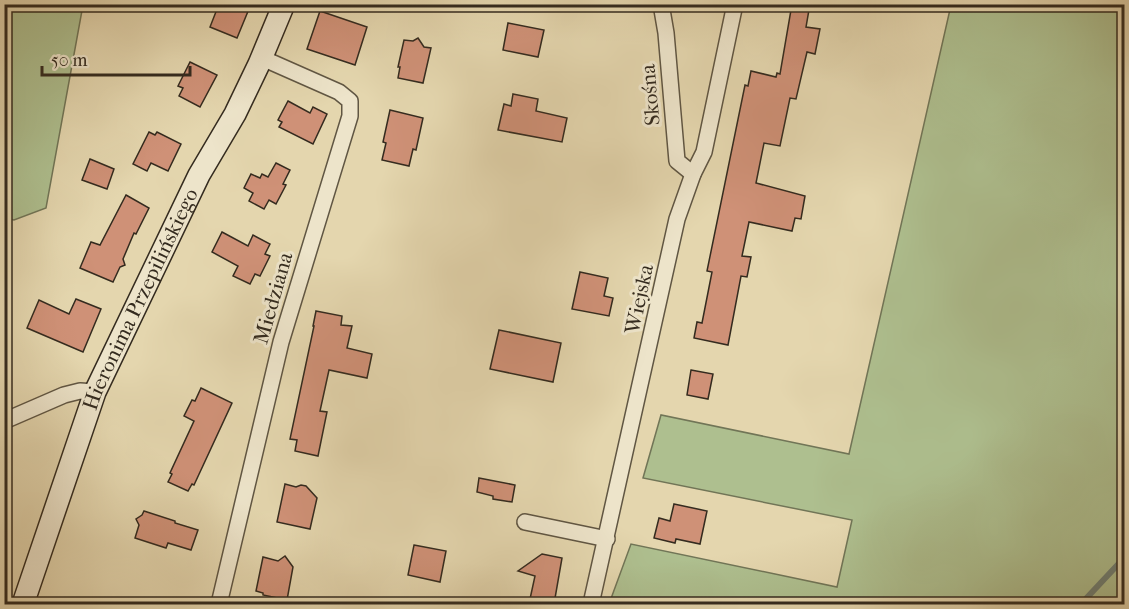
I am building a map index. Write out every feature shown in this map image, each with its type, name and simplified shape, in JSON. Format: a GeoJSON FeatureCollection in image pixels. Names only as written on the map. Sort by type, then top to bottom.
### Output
{"type":"FeatureCollection","features":[{"type":"Feature","properties":{"kind":"street","name":"Hieronima Przepilińskiego"},"geometry":{"type":"LineString","coordinates":[[23,604],[95,393],[199,175],[235,114],[262,58],[284,4]]}},
{"type":"Feature","properties":{"kind":"street","name":"Skośna"},"geometry":{"type":"LineString","coordinates":[[662,4],[676,161],[693,174]]}},
{"type":"Feature","properties":{"kind":"street","name":"Wiejska"},"geometry":{"type":"LineString","coordinates":[[591,604],[677,219],[693,174],[704,152],[735,4]]}},
{"type":"Feature","properties":{"kind":"street","name":"Miedziana"},"geometry":{"type":"LineString","coordinates":[[219,604],[281,342],[350,116],[350,101],[339,92],[262,58]]}},
{"type":"Feature","properties":{"kind":"street"},"geometry":{"type":"LineString","coordinates":[[4,421],[64,395],[80,391],[95,393]]}},
{"type":"Feature","properties":{"kind":"street"},"geometry":{"type":"LineString","coordinates":[[525,522],[607,539]]}},
{"type":"Feature","properties":{"kind":"green space"},"geometry":{"type":"Polygon","coordinates":[[[4,5],[83,5],[46,208],[14,220],[4,218],[4,5]]]}},
{"type":"Feature","properties":{"kind":"green space"},"geometry":{"type":"Polygon","coordinates":[[[951,5],[1124,5],[1124,604],[609,604],[631,544],[837,587],[852,520],[643,478],[661,415],[849,454],[951,5]]]}},
{"type":"Feature","properties":{"kind":"building"},"geometry":{"type":"Polygon","coordinates":[[[219,4],[251,4],[237,38],[210,27],[219,4]]]}},
{"type":"Feature","properties":{"kind":"building"},"geometry":{"type":"Polygon","coordinates":[[[792,4],[810,4],[806,27],[820,29],[815,54],[807,52],[796,99],[790,98],[780,146],[764,143],[756,183],[805,196],[801,219],[795,218],[792,231],[749,222],[742,256],[751,257],[747,277],[741,276],[728,345],[694,338],[697,322],[702,323],[712,272],[707,271],[745,85],[748,86],[751,71],[776,77],[777,73],[780,74],[792,4]]]}},
{"type":"Feature","properties":{"kind":"building"},"geometry":{"type":"Polygon","coordinates":[[[320,11],[367,27],[355,65],[307,49],[320,11]]]}},
{"type":"Feature","properties":{"kind":"building"},"geometry":{"type":"Polygon","coordinates":[[[508,23],[544,30],[538,57],[503,50],[508,23]]]}},
{"type":"Feature","properties":{"kind":"building"},"geometry":{"type":"Polygon","coordinates":[[[418,38],[424,47],[431,48],[423,83],[398,78],[404,40],[413,41],[418,38]]]}},
{"type":"Feature","properties":{"kind":"building"},"geometry":{"type":"Polygon","coordinates":[[[190,62],[217,75],[200,107],[179,96],[183,88],[178,86],[190,62]]]}},
{"type":"Feature","properties":{"kind":"building"},"geometry":{"type":"Polygon","coordinates":[[[513,94],[538,99],[536,111],[567,118],[562,142],[498,130],[504,104],[511,106],[513,94]]]}},
{"type":"Feature","properties":{"kind":"building"},"geometry":{"type":"Polygon","coordinates":[[[288,101],[310,113],[313,107],[327,114],[313,144],[279,127],[282,122],[278,120],[288,101]]]}},
{"type":"Feature","properties":{"kind":"building"},"geometry":{"type":"Polygon","coordinates":[[[390,110],[423,118],[416,150],[413,149],[409,166],[382,160],[386,143],[383,142],[390,110]]]}},
{"type":"Feature","properties":{"kind":"building"},"geometry":{"type":"Polygon","coordinates":[[[149,132],[155,135],[157,132],[181,144],[168,171],[151,163],[147,171],[133,164],[149,132]]]}},
{"type":"Feature","properties":{"kind":"building"},"geometry":{"type":"Polygon","coordinates":[[[90,159],[114,169],[107,189],[82,180],[90,159]]]}},
{"type":"Feature","properties":{"kind":"building"},"geometry":{"type":"Polygon","coordinates":[[[276,163],[290,170],[283,184],[286,185],[276,204],[269,200],[264,209],[249,201],[253,193],[244,188],[251,174],[260,178],[262,174],[268,177],[276,163]]]}},
{"type":"Feature","properties":{"kind":"building"},"geometry":{"type":"Polygon","coordinates":[[[126,195],[149,208],[136,234],[134,233],[123,259],[125,265],[120,267],[113,282],[80,268],[91,242],[100,245],[126,195]]]}},
{"type":"Feature","properties":{"kind":"building"},"geometry":{"type":"Polygon","coordinates":[[[222,232],[248,246],[253,235],[270,244],[265,254],[270,256],[260,276],[255,274],[250,284],[233,276],[238,266],[212,252],[222,232]]]}},
{"type":"Feature","properties":{"kind":"building"},"geometry":{"type":"Polygon","coordinates":[[[580,272],[608,278],[604,296],[613,298],[609,316],[572,309],[580,272]]]}},
{"type":"Feature","properties":{"kind":"building"},"geometry":{"type":"Polygon","coordinates":[[[76,299],[101,309],[83,352],[27,328],[39,300],[69,314],[76,299]]]}},
{"type":"Feature","properties":{"kind":"building"},"geometry":{"type":"Polygon","coordinates":[[[316,311],[342,316],[341,325],[352,326],[347,348],[372,354],[367,378],[329,370],[320,411],[327,412],[318,456],[295,451],[297,440],[290,439],[316,311]]]}},
{"type":"Feature","properties":{"kind":"building"},"geometry":{"type":"Polygon","coordinates":[[[499,330],[561,343],[553,382],[490,369],[499,330]]]}},
{"type":"Feature","properties":{"kind":"building"},"geometry":{"type":"Polygon","coordinates":[[[691,370],[713,374],[708,399],[687,395],[691,370]]]}},
{"type":"Feature","properties":{"kind":"building"},"geometry":{"type":"Polygon","coordinates":[[[201,388],[232,403],[194,485],[192,484],[188,491],[168,482],[194,421],[184,416],[201,388]]]}},
{"type":"Feature","properties":{"kind":"building"},"geometry":{"type":"Polygon","coordinates":[[[479,478],[515,485],[512,502],[493,499],[493,496],[477,492],[479,478]]]}},
{"type":"Feature","properties":{"kind":"building"},"geometry":{"type":"Polygon","coordinates":[[[285,484],[296,487],[306,486],[317,498],[310,529],[277,522],[285,484]]]}},
{"type":"Feature","properties":{"kind":"building"},"geometry":{"type":"Polygon","coordinates":[[[674,504],[707,511],[700,544],[676,539],[675,543],[654,538],[659,518],[670,521],[674,504]]]}},
{"type":"Feature","properties":{"kind":"building"},"geometry":{"type":"Polygon","coordinates":[[[144,511],[198,530],[191,550],[168,543],[166,548],[135,538],[139,525],[136,519],[144,511]]]}},
{"type":"Feature","properties":{"kind":"building"},"geometry":{"type":"Polygon","coordinates":[[[414,545],[446,551],[440,582],[408,575],[414,545]]]}},
{"type":"Feature","properties":{"kind":"building"},"geometry":{"type":"Polygon","coordinates":[[[542,554],[562,558],[554,604],[530,599],[535,576],[518,571],[542,554]]]}},
{"type":"Feature","properties":{"kind":"building"},"geometry":{"type":"Polygon","coordinates":[[[285,556],[293,567],[287,600],[263,595],[256,591],[263,557],[278,561],[285,556]]]}},
{"type":"Feature","properties":{"kind":"waterway"},"geometry":{"type":"LineString","coordinates":[[1081,604],[1124,558]]}}]}
